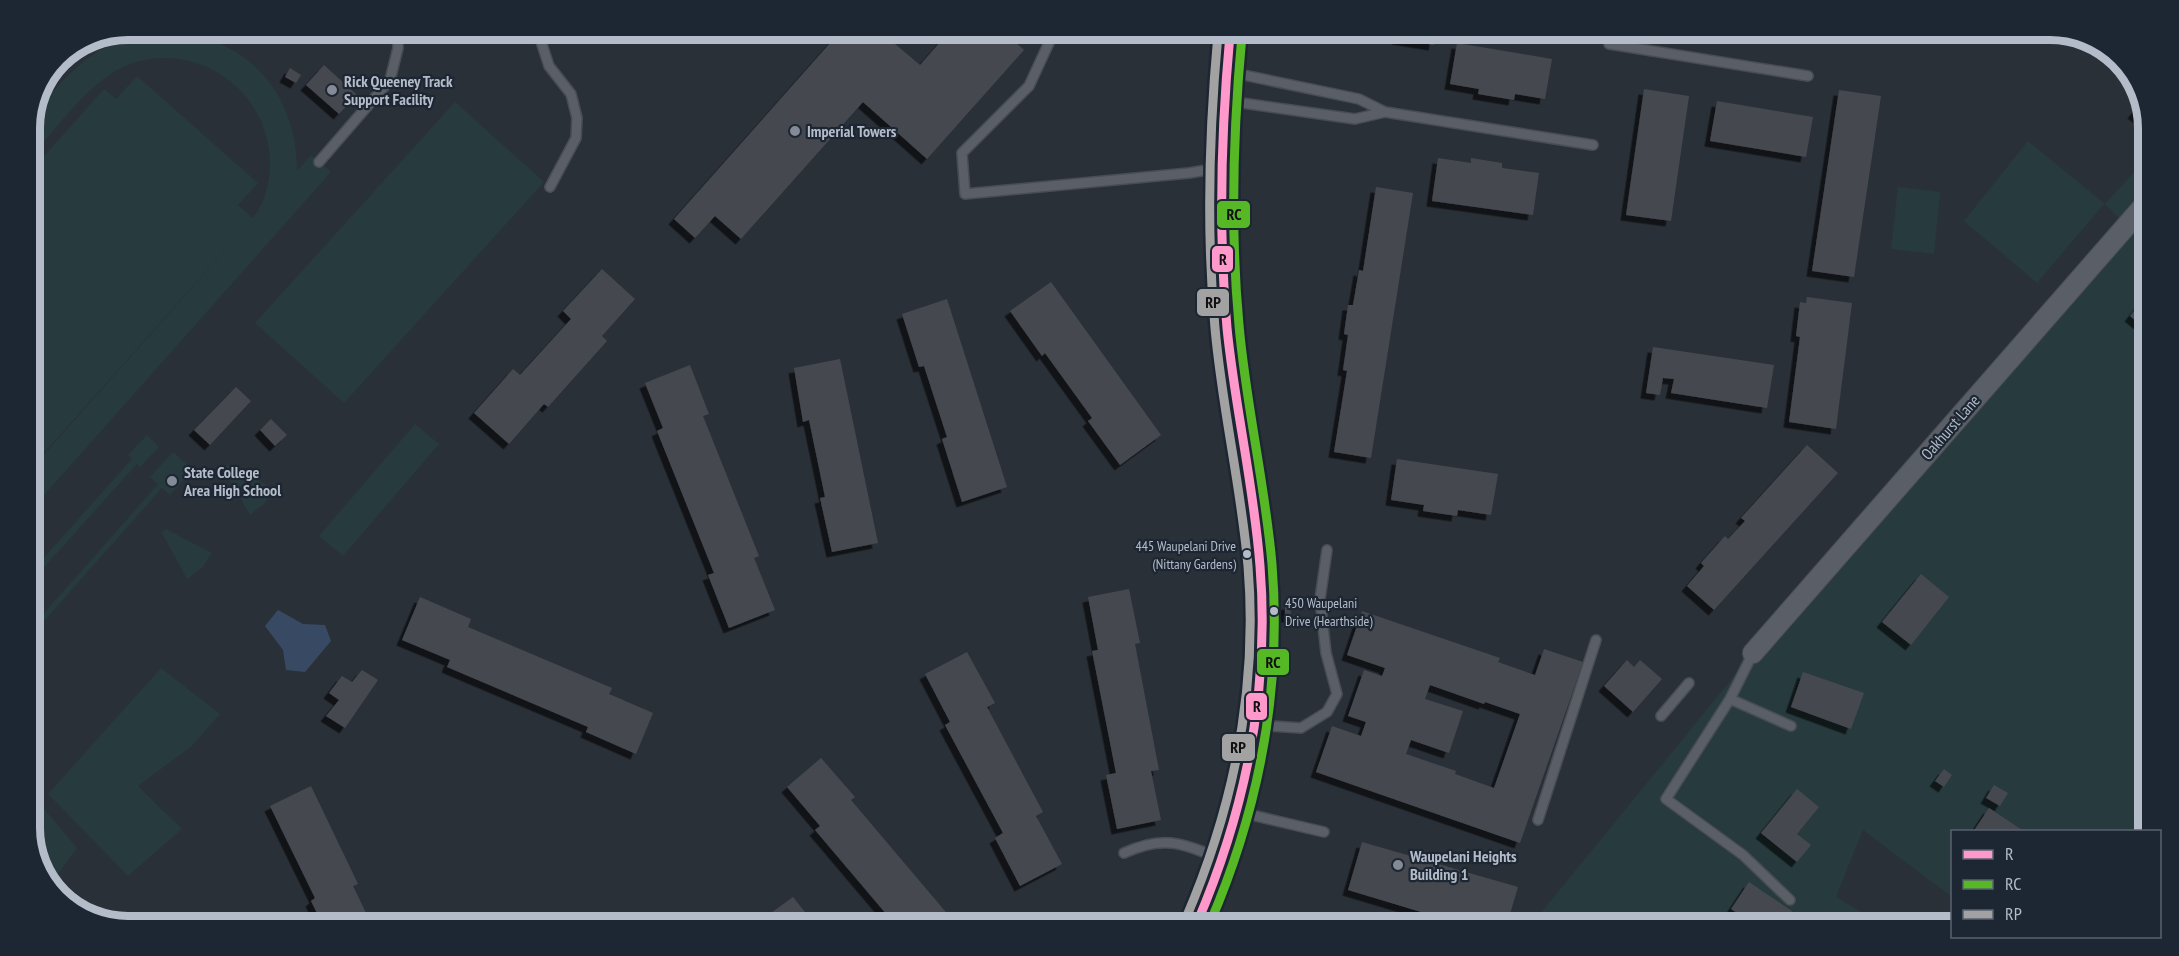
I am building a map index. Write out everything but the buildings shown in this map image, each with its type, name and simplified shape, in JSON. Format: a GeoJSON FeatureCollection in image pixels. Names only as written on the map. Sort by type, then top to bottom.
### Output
{"type":"FeatureCollection","features":[{"type":"Feature","properties":{"kind":"street"},"geometry":{"type":"LineString","coordinates":[[1200,916],[1222,860],[1237,812],[1255,725],[1262,642],[1261,568],[1227,329],[1222,255],[1224,100],[1229,40]]}},
{"type":"Feature","properties":{"kind":"street","name":"Oakhurst Lane"},"geometry":{"type":"LineString","coordinates":[[1753,653],[2138,212]]}},
{"type":"Feature","properties":{"kind":"lane"},"geometry":{"type":"LineString","coordinates":[[319,162],[390,80],[398,48],[398,40]]}},
{"type":"Feature","properties":{"kind":"lane"},"geometry":{"type":"LineString","coordinates":[[541,40],[549,66],[571,94],[577,118],[576,138],[550,187]]}},
{"type":"Feature","properties":{"kind":"lane"},"geometry":{"type":"LineString","coordinates":[[1050,40],[1029,86],[962,153],[965,194],[1189,173],[1222,167]]}},
{"type":"Feature","properties":{"kind":"lane"},"geometry":{"type":"LineString","coordinates":[[1609,44],[1808,76]]}},
{"type":"Feature","properties":{"kind":"lane"},"geometry":{"type":"LineString","coordinates":[[1226,72],[1359,99],[1385,112],[1593,145]]}},
{"type":"Feature","properties":{"kind":"lane"},"geometry":{"type":"LineString","coordinates":[[1224,100],[1355,119],[1385,112]]}},
{"type":"Feature","properties":{"kind":"lane"},"geometry":{"type":"LineString","coordinates":[[1255,725],[1301,728],[1327,712],[1337,694],[1326,652],[1320,599],[1327,550]]}},
{"type":"Feature","properties":{"kind":"lane"},"geometry":{"type":"LineString","coordinates":[[1538,820],[1596,640]]}},
{"type":"Feature","properties":{"kind":"lane"},"geometry":{"type":"LineString","coordinates":[[1753,653],[1730,699],[1666,799],[1743,855],[1790,900]]}},
{"type":"Feature","properties":{"kind":"lane"},"geometry":{"type":"LineString","coordinates":[[1661,716],[1689,683]]}},
{"type":"Feature","properties":{"kind":"lane"},"geometry":{"type":"LineString","coordinates":[[1730,699],[1791,726]]}},
{"type":"Feature","properties":{"kind":"lane"},"geometry":{"type":"LineString","coordinates":[[1237,812],[1324,832]]}},
{"type":"Feature","properties":{"kind":"lane"},"geometry":{"type":"LineString","coordinates":[[1124,853],[1144,844],[1165,842],[1187,845],[1222,860]]}},
{"type":"Feature","properties":{"kind":"green space"},"geometry":{"type":"Polygon","coordinates":[[[128,40],[209,40],[238,53],[258,70],[275,90],[287,114],[294,141],[297,171],[311,155],[331,172],[41,499],[41,458],[253,219],[41,456],[41,160],[104,89],[116,99],[137,76],[258,183],[238,205],[253,218],[260,207],[267,187],[270,167],[267,140],[258,115],[243,94],[224,77],[202,65],[177,59],[151,59],[125,66],[112,73],[86,94],[41,145],[41,122],[45,101],[85,60],[110,45],[128,40]]]}},
{"type":"Feature","properties":{"kind":"green space"},"geometry":{"type":"Polygon","coordinates":[[[455,102],[544,182],[344,403],[255,323],[455,102]]]}},
{"type":"Feature","properties":{"kind":"green space"},"geometry":{"type":"Polygon","coordinates":[[[2028,141],[2105,204],[2138,168],[2138,830],[1951,830],[1951,896],[1863,830],[1836,897],[1868,916],[1543,916],[1540,914],[1753,653],[2127,225],[2104,204],[2037,283],[1964,221],[2028,141]]]}},
{"type":"Feature","properties":{"kind":"green space"},"geometry":{"type":"Polygon","coordinates":[[[1898,187],[1940,192],[1934,254],[1891,249],[1898,187]]]}},
{"type":"Feature","properties":{"kind":"green space"},"geometry":{"type":"Polygon","coordinates":[[[415,424],[439,444],[343,556],[319,536],[415,424]]]}},
{"type":"Feature","properties":{"kind":"green space"},"geometry":{"type":"Polygon","coordinates":[[[147,435],[159,447],[140,467],[137,464],[41,571],[41,561],[132,459],[128,455],[147,435]]]}},
{"type":"Feature","properties":{"kind":"green space"},"geometry":{"type":"Polygon","coordinates":[[[173,452],[193,470],[170,495],[162,488],[41,625],[41,617],[158,484],[150,477],[173,452]]]}},
{"type":"Feature","properties":{"kind":"green space"},"geometry":{"type":"Polygon","coordinates":[[[228,465],[275,489],[264,504],[250,515],[224,469],[228,465]]]}},
{"type":"Feature","properties":{"kind":"green space"},"geometry":{"type":"Polygon","coordinates":[[[166,529],[212,553],[202,568],[187,579],[162,533],[166,529]]]}},
{"type":"Feature","properties":{"kind":"green space"},"geometry":{"type":"Polygon","coordinates":[[[161,668],[220,714],[192,746],[138,786],[182,829],[128,876],[48,794],[161,668]]]}},
{"type":"Feature","properties":{"kind":"green space"},"geometry":{"type":"Polygon","coordinates":[[[41,805],[77,848],[55,878],[42,845],[41,805]]]}},
{"type":"Feature","properties":{"kind":"water"},"geometry":{"type":"Polygon","coordinates":[[[278,610],[303,624],[325,625],[331,641],[305,672],[286,670],[283,650],[265,626],[278,610]]]}},
{"type":"Feature","properties":{"kind":"transit line","name":"RP"},"geometry":{"type":"LineString","coordinates":[[1187,916],[1203,876],[1229,790],[1239,746],[1249,657],[1248,566],[1218,358],[1210,254],[1212,108],[1218,40]]}},
{"type":"Feature","properties":{"kind":"transit line","name":"R"},"geometry":{"type":"LineString","coordinates":[[1200,916],[1229,837],[1241,793],[1251,748],[1261,658],[1260,566],[1249,477],[1230,358],[1222,254],[1224,108],[1230,40]]}},
{"type":"Feature","properties":{"kind":"transit line","name":"RC"},"geometry":{"type":"LineString","coordinates":[[1213,916],[1242,836],[1254,792],[1270,702],[1273,656],[1272,564],[1242,355],[1234,253],[1236,108],[1242,40]]}},
{"type":"Feature","properties":{"kind":"place","name":"Rick Queeney Track Support Facility"},"geometry":{"type":"Point","coordinates":[332,90]}},
{"type":"Feature","properties":{"kind":"place","name":"Imperial Towers"},"geometry":{"type":"Point","coordinates":[795,131]}},
{"type":"Feature","properties":{"kind":"place","name":"State College Area High School"},"geometry":{"type":"Point","coordinates":[172,481]}},
{"type":"Feature","properties":{"kind":"place","name":"445 Waupelani Drive (Nittany Gardens)"},"geometry":{"type":"Point","coordinates":[1247,554]}},
{"type":"Feature","properties":{"kind":"place","name":"450 Waupelani Drive (Hearthside)"},"geometry":{"type":"Point","coordinates":[1274,611]}},
{"type":"Feature","properties":{"kind":"place","name":"Waupelani Heights Building 1"},"geometry":{"type":"Point","coordinates":[1398,865]}}]}
